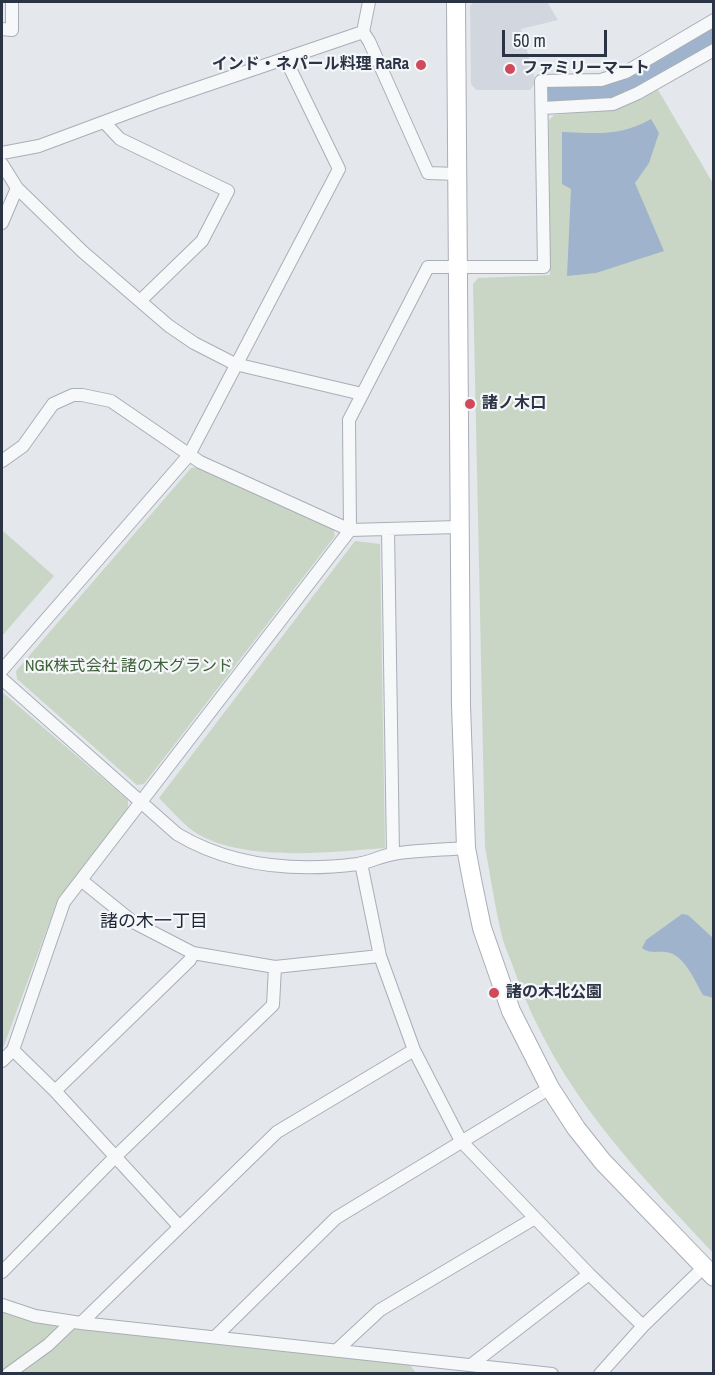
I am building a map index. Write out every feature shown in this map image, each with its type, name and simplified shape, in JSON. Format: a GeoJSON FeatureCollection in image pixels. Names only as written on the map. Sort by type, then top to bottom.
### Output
{"type":"FeatureCollection","features":[{"type":"Feature","properties":{"kind":"street"},"geometry":{"type":"LineString","coordinates":[[2,29],[12,30],[12,2]]}},
{"type":"Feature","properties":{"kind":"street"},"geometry":{"type":"LineString","coordinates":[[369,2],[363,32],[428,173],[457,174]]}},
{"type":"Feature","properties":{"kind":"street"},"geometry":{"type":"LineString","coordinates":[[456,2],[458,527],[466,848],[482,928],[496,970],[512,1011],[550,1088],[576,1128],[603,1162],[709,1272],[643,1326],[600,1374]]}},
{"type":"Feature","properties":{"kind":"street"},"geometry":{"type":"LineString","coordinates":[[2,1061],[13,1050],[64,902],[350,530],[349,420],[428,267],[544,267],[541,81],[601,81],[626,72],[714,20]]}},
{"type":"Feature","properties":{"kind":"street"},"geometry":{"type":"LineString","coordinates":[[2,153],[39,146],[363,32]]}},
{"type":"Feature","properties":{"kind":"street"},"geometry":{"type":"LineString","coordinates":[[543,108],[613,104],[638,93],[714,50]]}},
{"type":"Feature","properties":{"kind":"street"},"geometry":{"type":"LineString","coordinates":[[2,670],[189,454],[339,169],[285,58]]}},
{"type":"Feature","properties":{"kind":"street"},"geometry":{"type":"LineString","coordinates":[[104,122],[120,139],[228,191],[202,241],[140,301]]}},
{"type":"Feature","properties":{"kind":"street"},"geometry":{"type":"LineString","coordinates":[[2,164],[17,188],[83,252],[169,327],[235,364],[362,393]]}},
{"type":"Feature","properties":{"kind":"street"},"geometry":{"type":"LineString","coordinates":[[2,223],[17,188]]}},
{"type":"Feature","properties":{"kind":"street"},"geometry":{"type":"LineString","coordinates":[[2,461],[23,446],[53,404],[82,395],[111,401],[189,454],[350,530],[458,527]]}},
{"type":"Feature","properties":{"kind":"street"},"geometry":{"type":"LineString","coordinates":[[388,529],[393,854]]}},
{"type":"Feature","properties":{"kind":"street"},"geometry":{"type":"LineString","coordinates":[[2,679],[177,834],[202,849],[258,865],[307,868],[361,863],[393,854],[466,848]]}},
{"type":"Feature","properties":{"kind":"street"},"geometry":{"type":"LineString","coordinates":[[361,863],[380,956],[414,1050],[461,1141],[589,1274],[643,1326]]}},
{"type":"Feature","properties":{"kind":"street"},"geometry":{"type":"LineString","coordinates":[[81,880],[133,922],[194,953],[275,967],[380,956]]}},
{"type":"Feature","properties":{"kind":"street"},"geometry":{"type":"LineString","coordinates":[[55,1091],[190,960],[194,953]]}},
{"type":"Feature","properties":{"kind":"street"},"geometry":{"type":"LineString","coordinates":[[2,1272],[115,1157],[273,1005],[275,967]]}},
{"type":"Feature","properties":{"kind":"street"},"geometry":{"type":"LineString","coordinates":[[13,1050],[55,1091],[178,1225]]}},
{"type":"Feature","properties":{"kind":"street"},"geometry":{"type":"LineString","coordinates":[[8,1374],[77,1322],[276,1132],[414,1050]]}},
{"type":"Feature","properties":{"kind":"street"},"geometry":{"type":"LineString","coordinates":[[215,1337],[336,1218],[550,1088]]}},
{"type":"Feature","properties":{"kind":"street"},"geometry":{"type":"LineString","coordinates":[[337,1350],[380,1310],[535,1218]]}},
{"type":"Feature","properties":{"kind":"street"},"geometry":{"type":"LineString","coordinates":[[471,1365],[589,1274]]}},
{"type":"Feature","properties":{"kind":"street"},"geometry":{"type":"LineString","coordinates":[[2,1305],[34,1316],[77,1322],[552,1374]]}},
{"type":"Feature","properties":{"kind":"shaded area"},"geometry":{"type":"Polygon","coordinates":[[[474,2],[547,2],[558,20],[521,29],[534,76],[535,83],[530,90],[476,90],[471,84],[470,6],[474,2]]]}},
{"type":"Feature","properties":{"kind":"green space"},"geometry":{"type":"Polygon","coordinates":[[[657,88],[714,185],[713,1253],[626,1157],[575,1090],[553,1054],[533,1016],[503,940],[485,847],[473,284],[478,278],[550,275],[549,120],[554,115],[603,110],[657,88]]]}},
{"type":"Feature","properties":{"kind":"green space","name":"NGK株式会社 諸の木グランド"},"geometry":{"type":"Polygon","coordinates":[[[199,467],[333,527],[335,536],[144,784],[137,785],[17,679],[16,671],[191,468],[199,467]]]}},
{"type":"Feature","properties":{"kind":"green space"},"geometry":{"type":"Polygon","coordinates":[[[2,530],[54,576],[2,636],[2,530]]]}},
{"type":"Feature","properties":{"kind":"green space"},"geometry":{"type":"Polygon","coordinates":[[[355,541],[380,544],[385,848],[284,853],[231,847],[208,839],[189,828],[159,798],[355,541]]]}},
{"type":"Feature","properties":{"kind":"green space","name":"NGK株式会社 諸の木グランド"},"geometry":{"type":"Polygon","coordinates":[[[2,692],[128,800],[128,809],[58,899],[2,1051],[2,692]]]}},
{"type":"Feature","properties":{"kind":"green space"},"geometry":{"type":"Polygon","coordinates":[[[2,1311],[30,1320],[63,1326],[2,1372],[2,1311]]]}},
{"type":"Feature","properties":{"kind":"green space"},"geometry":{"type":"Polygon","coordinates":[[[72,1327],[410,1365],[416,1373],[15,1374],[72,1327]]]}},
{"type":"Feature","properties":{"kind":"water"},"geometry":{"type":"Polygon","coordinates":[[[651,119],[659,133],[649,163],[635,183],[664,251],[596,273],[567,276],[571,189],[562,184],[562,132],[618,131],[640,125],[651,119]]]}},
{"type":"Feature","properties":{"kind":"water"},"geometry":{"type":"Polygon","coordinates":[[[682,914],[688,915],[713,938],[713,998],[703,995],[684,963],[678,958],[666,952],[650,952],[642,948],[646,940],[682,914]]]}},
{"type":"Feature","properties":{"kind":"waterway"},"geometry":{"type":"LineString","coordinates":[[555,95],[606,93],[714,35]]}},
{"type":"Feature","properties":{"kind":"place","name":"インド・ネパール料理 RaRa"},"geometry":{"type":"Point","coordinates":[421,65]}},
{"type":"Feature","properties":{"kind":"place","name":"ファミリーマート"},"geometry":{"type":"Point","coordinates":[510,69]}},
{"type":"Feature","properties":{"kind":"place","name":"諸ノ木口"},"geometry":{"type":"Point","coordinates":[470,404]}},
{"type":"Feature","properties":{"kind":"place","name":"諸の木北公園"},"geometry":{"type":"Point","coordinates":[494,993]}},
{"type":"Feature","properties":{"kind":"district","name":"諸の木一丁目"},"geometry":{"type":"Point","coordinates":[154,922]}}]}
